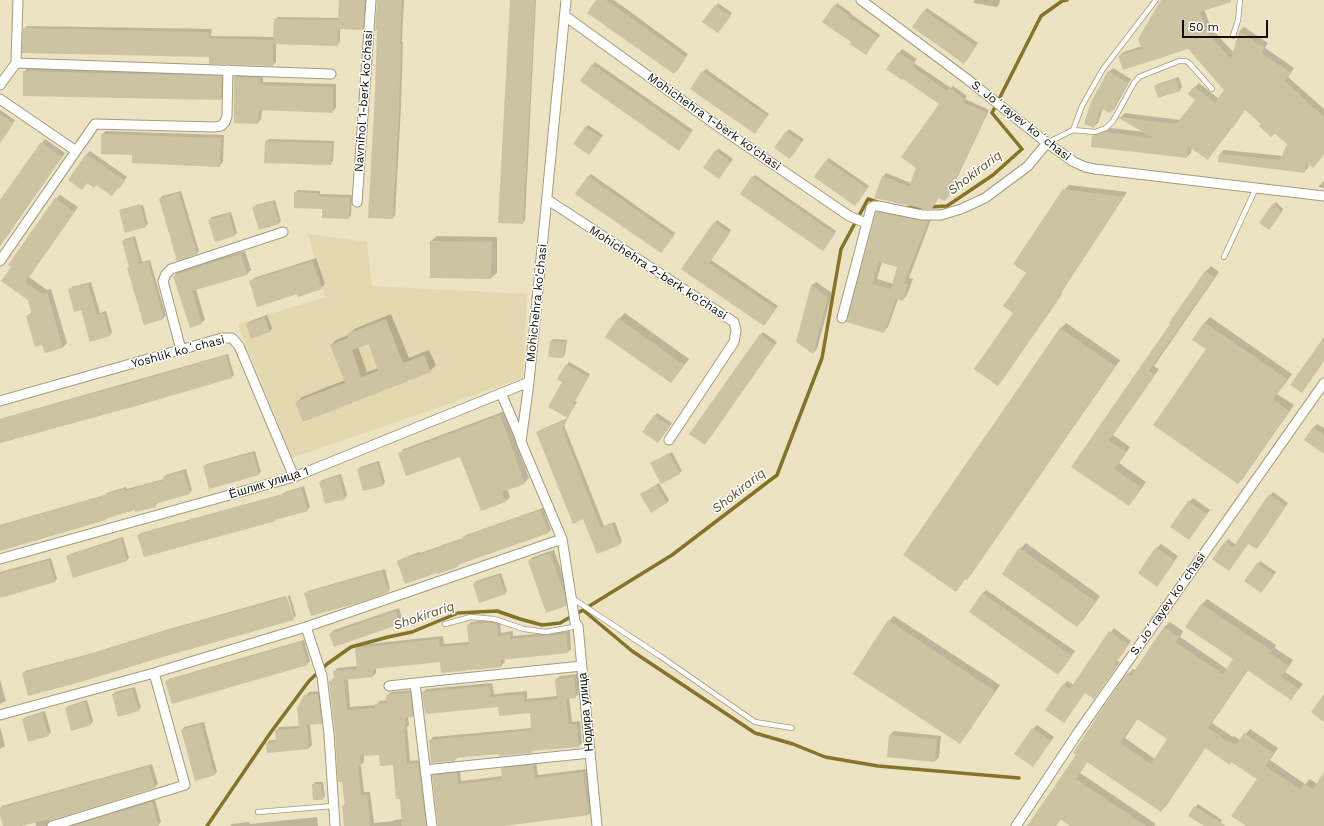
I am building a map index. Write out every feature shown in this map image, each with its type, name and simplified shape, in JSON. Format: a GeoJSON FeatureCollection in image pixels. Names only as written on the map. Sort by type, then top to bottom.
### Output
{"type":"FeatureCollection","features":[{"type":"Feature","properties":{"kind":"street"},"geometry":{"type":"LineString","coordinates":[[16,63],[18,0]]}},
{"type":"Feature","properties":{"kind":"street","name":"Navnihol 1-berk ko'chasi"},"geometry":{"type":"LineString","coordinates":[[357,202],[371,0]]}},
{"type":"Feature","properties":{"kind":"street","name":"Mohichehra ko'chasi"},"geometry":{"type":"LineString","coordinates":[[521,442],[529,382],[548,200],[566,0]]}},
{"type":"Feature","properties":{"kind":"street","name":"S. Joʻrayev koʻchasi"},"geometry":{"type":"LineString","coordinates":[[866,2],[1048,143],[1074,162],[1085,167],[1324,196]]}},
{"type":"Feature","properties":{"kind":"street","name":"Mohichehra 1-berk ko'chasi"},"geometry":{"type":"LineString","coordinates":[[565,16],[725,131],[849,216],[866,223]]}},
{"type":"Feature","properties":{"kind":"street"},"geometry":{"type":"LineString","coordinates":[[0,85],[3,74],[16,63],[331,74]]}},
{"type":"Feature","properties":{"kind":"street"},"geometry":{"type":"LineString","coordinates":[[0,262],[95,124],[221,126],[225,122],[227,116],[228,70]]}},
{"type":"Feature","properties":{"kind":"street"},"geometry":{"type":"LineString","coordinates":[[0,99],[76,152]]}},
{"type":"Feature","properties":{"kind":"street"},"geometry":{"type":"LineString","coordinates":[[842,318],[866,223],[870,211],[874,206],[922,215],[941,215],[961,209],[985,198],[1028,166],[1048,143]]}},
{"type":"Feature","properties":{"kind":"street","name":"Mohichehra 2-berk ko'chasi"},"geometry":{"type":"LineString","coordinates":[[548,200],[734,322],[736,330],[734,342],[669,440]]}},
{"type":"Feature","properties":{"kind":"street"},"geometry":{"type":"LineString","coordinates":[[181,350],[163,281],[171,268],[283,232]]}},
{"type":"Feature","properties":{"kind":"street","name":"Yoshlik koʻchasi"},"geometry":{"type":"LineString","coordinates":[[0,401],[222,338],[232,338],[239,346],[294,477]]}},
{"type":"Feature","properties":{"kind":"street","name":"Ёшлик улица 1"},"geometry":{"type":"LineString","coordinates":[[0,559],[294,477],[529,382]]}},
{"type":"Feature","properties":{"kind":"street","name":"S. Joʻrayev koʻchasi"},"geometry":{"type":"LineString","coordinates":[[1016,826],[1079,731],[1324,383]]}},
{"type":"Feature","properties":{"kind":"street"},"geometry":{"type":"LineString","coordinates":[[501,393],[562,539],[571,598]]}},
{"type":"Feature","properties":{"kind":"street"},"geometry":{"type":"LineString","coordinates":[[0,715],[154,672],[306,627],[562,539]]}},
{"type":"Feature","properties":{"kind":"street","name":"Нодира улица"},"geometry":{"type":"LineString","coordinates":[[571,598],[577,624],[582,666],[597,826]]}},
{"type":"Feature","properties":{"kind":"street"},"geometry":{"type":"LineString","coordinates":[[306,627],[322,676],[329,734],[335,826]]}},
{"type":"Feature","properties":{"kind":"street"},"geometry":{"type":"LineString","coordinates":[[389,686],[582,666]]}},
{"type":"Feature","properties":{"kind":"street"},"geometry":{"type":"LineString","coordinates":[[52,826],[184,786],[185,784],[154,672]]}},
{"type":"Feature","properties":{"kind":"street"},"geometry":{"type":"LineString","coordinates":[[415,683],[432,826]]}},
{"type":"Feature","properties":{"kind":"street"},"geometry":{"type":"LineString","coordinates":[[425,770],[590,753]]}},
{"type":"Feature","properties":{"kind":"lane"},"geometry":{"type":"LineString","coordinates":[[1073,130],[1082,106],[1103,69],[1156,0]]}},
{"type":"Feature","properties":{"kind":"lane"},"geometry":{"type":"LineString","coordinates":[[1233,36],[1238,20],[1240,0]]}},
{"type":"Feature","properties":{"kind":"lane"},"geometry":{"type":"LineString","coordinates":[[1048,143],[1073,130],[1095,132],[1106,128],[1112,121],[1139,77],[1179,61],[1186,61],[1190,64],[1212,89]]}},
{"type":"Feature","properties":{"kind":"lane"},"geometry":{"type":"LineString","coordinates":[[1224,257],[1256,188]]}},
{"type":"Feature","properties":{"kind":"lane"},"geometry":{"type":"LineString","coordinates":[[571,598],[609,622],[755,722],[792,728]]}},
{"type":"Feature","properties":{"kind":"lane"},"geometry":{"type":"LineString","coordinates":[[445,624],[471,617],[494,619],[524,630],[546,632],[577,624]]}},
{"type":"Feature","properties":{"kind":"lane"},"geometry":{"type":"LineString","coordinates":[[258,812],[333,806]]}},
{"type":"Feature","properties":{"kind":"shaded area"},"geometry":{"type":"Polygon","coordinates":[[[308,234],[367,242],[372,286],[527,294],[523,378],[292,458],[238,324],[325,297],[308,234]]]}},
{"type":"Feature","properties":{"kind":"building"},"geometry":{"type":"Polygon","coordinates":[[[339,0],[365,0],[363,30],[338,29],[338,46],[273,44],[273,66],[209,64],[209,57],[22,53],[23,28],[209,32],[209,38],[273,40],[274,19],[338,20],[339,0]]]}},
{"type":"Feature","properties":{"kind":"building"},"geometry":{"type":"Polygon","coordinates":[[[377,0],[402,0],[399,110],[393,219],[368,218],[375,94],[377,30],[375,30],[377,0]]]}},
{"type":"Feature","properties":{"kind":"building"},"geometry":{"type":"Polygon","coordinates":[[[510,0],[535,0],[523,224],[498,223],[510,0]]]}},
{"type":"Feature","properties":{"kind":"building"},"geometry":{"type":"Polygon","coordinates":[[[596,0],[606,0],[686,57],[674,74],[587,13],[596,0]]]}},
{"type":"Feature","properties":{"kind":"building"},"geometry":{"type":"Polygon","coordinates":[[[1161,0],[1231,0],[1231,2],[1200,12],[1207,32],[1231,59],[1239,31],[1265,48],[1261,53],[1291,73],[1285,81],[1324,117],[1324,155],[1313,168],[1306,162],[1305,173],[1218,162],[1219,154],[1280,160],[1287,144],[1275,134],[1271,137],[1259,126],[1261,124],[1245,110],[1208,160],[1188,146],[1187,158],[1091,147],[1092,136],[1105,132],[1153,138],[1119,117],[1176,124],[1195,100],[1188,94],[1194,86],[1215,103],[1224,90],[1188,49],[1123,70],[1118,56],[1142,48],[1138,39],[1161,0]]]}},
{"type":"Feature","properties":{"kind":"building"},"geometry":{"type":"Polygon","coordinates":[[[715,5],[731,16],[718,33],[702,22],[715,5]]]}},
{"type":"Feature","properties":{"kind":"building"},"geometry":{"type":"Polygon","coordinates":[[[834,5],[878,37],[866,55],[850,44],[851,42],[822,22],[834,5]]]}},
{"type":"Feature","properties":{"kind":"building"},"geometry":{"type":"Polygon","coordinates":[[[924,10],[976,46],[964,64],[912,27],[924,10]]]}},
{"type":"Feature","properties":{"kind":"building"},"geometry":{"type":"Polygon","coordinates":[[[898,52],[914,63],[912,66],[947,91],[949,88],[965,99],[963,102],[987,113],[945,201],[938,198],[932,209],[923,209],[874,198],[882,176],[909,186],[916,168],[901,157],[939,104],[886,69],[898,52]]]}},
{"type":"Feature","properties":{"kind":"building"},"geometry":{"type":"Polygon","coordinates":[[[592,64],[691,133],[679,151],[580,81],[592,64]]]}},
{"type":"Feature","properties":{"kind":"building"},"geometry":{"type":"Polygon","coordinates":[[[23,71],[222,76],[221,100],[23,96],[23,71]]]}},
{"type":"Feature","properties":{"kind":"building"},"geometry":{"type":"Polygon","coordinates":[[[702,71],[767,116],[755,134],[690,89],[702,71]]]}},
{"type":"Feature","properties":{"kind":"building"},"geometry":{"type":"Polygon","coordinates":[[[1108,71],[1128,83],[1110,113],[1101,108],[1094,128],[1084,124],[1091,102],[1108,71]]]}},
{"type":"Feature","properties":{"kind":"building"},"geometry":{"type":"Polygon","coordinates":[[[234,77],[260,78],[260,85],[333,87],[333,113],[259,110],[258,124],[234,123],[234,77]]]}},
{"type":"Feature","properties":{"kind":"building"},"geometry":{"type":"Polygon","coordinates":[[[1176,79],[1180,91],[1158,98],[1154,86],[1176,79]]]}},
{"type":"Feature","properties":{"kind":"building"},"geometry":{"type":"Polygon","coordinates":[[[0,114],[14,123],[0,143],[0,114]]]}},
{"type":"Feature","properties":{"kind":"building"},"geometry":{"type":"Polygon","coordinates":[[[585,127],[601,138],[589,155],[573,144],[585,127]]]}},
{"type":"Feature","properties":{"kind":"building"},"geometry":{"type":"Polygon","coordinates":[[[786,131],[802,142],[790,159],[774,148],[786,131]]]}},
{"type":"Feature","properties":{"kind":"building"},"geometry":{"type":"Polygon","coordinates":[[[101,134],[221,138],[220,167],[132,163],[132,155],[101,154],[101,134]]]}},
{"type":"Feature","properties":{"kind":"building"},"geometry":{"type":"Polygon","coordinates":[[[265,141],[332,143],[331,165],[264,163],[265,141]]]}},
{"type":"Feature","properties":{"kind":"building"},"geometry":{"type":"Polygon","coordinates":[[[41,142],[62,157],[0,245],[0,200],[41,142]]]}},
{"type":"Feature","properties":{"kind":"building"},"geometry":{"type":"Polygon","coordinates":[[[715,150],[731,162],[719,179],[703,168],[715,150]]]}},
{"type":"Feature","properties":{"kind":"building"},"geometry":{"type":"Polygon","coordinates":[[[86,154],[125,181],[112,196],[96,185],[94,188],[87,183],[82,190],[68,180],[86,154]]]}},
{"type":"Feature","properties":{"kind":"building"},"geometry":{"type":"Polygon","coordinates":[[[826,160],[867,188],[855,206],[814,177],[826,160]]]}},
{"type":"Feature","properties":{"kind":"building"},"geometry":{"type":"Polygon","coordinates":[[[588,176],[674,236],[661,253],[575,194],[588,176]]]}},
{"type":"Feature","properties":{"kind":"building"},"geometry":{"type":"Polygon","coordinates":[[[752,176],[835,234],[823,251],[740,194],[752,176]]]}},
{"type":"Feature","properties":{"kind":"building"},"geometry":{"type":"Polygon","coordinates":[[[1063,189],[1123,197],[1057,298],[1058,299],[998,386],[974,369],[1013,313],[1003,306],[1026,273],[1013,264],[1063,189]]]}},
{"type":"Feature","properties":{"kind":"building"},"geometry":{"type":"Polygon","coordinates":[[[294,192],[318,193],[318,196],[350,198],[349,219],[322,218],[322,209],[294,208],[294,192]]]}},
{"type":"Feature","properties":{"kind":"building"},"geometry":{"type":"Polygon","coordinates":[[[179,193],[197,254],[177,261],[159,199],[179,193]]]}},
{"type":"Feature","properties":{"kind":"building"},"geometry":{"type":"Polygon","coordinates":[[[55,198],[74,212],[25,282],[42,294],[47,292],[63,348],[45,353],[42,345],[35,347],[26,316],[32,314],[28,300],[1,281],[11,267],[8,265],[55,198]]]}},
{"type":"Feature","properties":{"kind":"building"},"geometry":{"type":"Polygon","coordinates":[[[273,201],[279,224],[259,230],[252,207],[273,201]]]}},
{"type":"Feature","properties":{"kind":"building"},"geometry":{"type":"Polygon","coordinates":[[[1273,203],[1282,212],[1269,230],[1259,223],[1273,203]]]}},
{"type":"Feature","properties":{"kind":"building"},"geometry":{"type":"Polygon","coordinates":[[[140,204],[146,227],[125,233],[119,210],[140,204]]]}},
{"type":"Feature","properties":{"kind":"building"},"geometry":{"type":"Polygon","coordinates":[[[876,212],[928,221],[904,283],[908,284],[903,301],[896,299],[884,333],[846,322],[876,212]],[[879,262],[872,284],[891,289],[897,267],[879,262]]]}},
{"type":"Feature","properties":{"kind":"building"},"geometry":{"type":"Polygon","coordinates":[[[229,214],[235,236],[215,242],[208,220],[229,214]]]}},
{"type":"Feature","properties":{"kind":"building"},"geometry":{"type":"Polygon","coordinates":[[[714,222],[730,233],[709,263],[776,309],[764,326],[681,269],[714,222]]]}},
{"type":"Feature","properties":{"kind":"building"},"geometry":{"type":"Polygon","coordinates":[[[133,238],[140,264],[148,262],[164,319],[144,325],[127,268],[129,267],[122,241],[133,238]]]}},
{"type":"Feature","properties":{"kind":"building"},"geometry":{"type":"Polygon","coordinates":[[[430,241],[492,242],[491,279],[430,278],[430,241]]]}},
{"type":"Feature","properties":{"kind":"building"},"geometry":{"type":"Polygon","coordinates":[[[241,254],[247,275],[192,291],[202,324],[190,328],[173,276],[241,254]]]}},
{"type":"Feature","properties":{"kind":"building"},"geometry":{"type":"Polygon","coordinates":[[[312,261],[322,289],[298,297],[297,294],[257,307],[249,281],[312,261]]]}},
{"type":"Feature","properties":{"kind":"building"},"geometry":{"type":"Polygon","coordinates":[[[1205,271],[1214,277],[1149,371],[1155,375],[1109,440],[1126,452],[1114,469],[1141,487],[1129,506],[1071,467],[1205,271]]]}},
{"type":"Feature","properties":{"kind":"building"},"geometry":{"type":"Polygon","coordinates":[[[88,284],[97,315],[104,313],[110,336],[90,342],[81,310],[74,312],[68,289],[88,284]]]}},
{"type":"Feature","properties":{"kind":"building"},"geometry":{"type":"Polygon","coordinates":[[[811,285],[828,297],[813,354],[796,342],[811,285]]]}},
{"type":"Feature","properties":{"kind":"building"},"geometry":{"type":"Polygon","coordinates":[[[265,317],[270,332],[251,339],[246,324],[265,317]]]}},
{"type":"Feature","properties":{"kind":"building"},"geometry":{"type":"Polygon","coordinates":[[[618,318],[684,365],[671,383],[605,337],[618,318]]]}},
{"type":"Feature","properties":{"kind":"building"},"geometry":{"type":"Polygon","coordinates":[[[386,319],[403,363],[424,355],[431,372],[303,422],[295,402],[345,383],[330,345],[348,338],[347,334],[386,319]],[[369,344],[352,350],[361,377],[378,371],[369,344]]]}},
{"type":"Feature","properties":{"kind":"building"},"geometry":{"type":"Polygon","coordinates":[[[1204,322],[1287,379],[1273,399],[1289,411],[1238,484],[1153,425],[1206,349],[1192,340],[1204,322]]]}},
{"type":"Feature","properties":{"kind":"building"},"geometry":{"type":"Polygon","coordinates":[[[1060,328],[1115,366],[967,580],[965,579],[956,592],[903,555],[1060,328]]]}},
{"type":"Feature","properties":{"kind":"building"},"geometry":{"type":"Polygon","coordinates":[[[760,334],[775,345],[705,445],[689,434],[760,334]]]}},
{"type":"Feature","properties":{"kind":"building"},"geometry":{"type":"Polygon","coordinates":[[[1324,337],[1324,361],[1302,393],[1290,385],[1324,337]]]}},
{"type":"Feature","properties":{"kind":"building"},"geometry":{"type":"Polygon","coordinates":[[[550,341],[565,342],[563,358],[548,357],[550,341]]]}},
{"type":"Feature","properties":{"kind":"building"},"geometry":{"type":"Polygon","coordinates":[[[226,355],[232,378],[0,443],[0,419],[139,381],[226,355]]]}},
{"type":"Feature","properties":{"kind":"building"},"geometry":{"type":"Polygon","coordinates":[[[566,364],[589,377],[573,404],[575,405],[568,418],[548,407],[562,382],[557,379],[566,364]]]}},
{"type":"Feature","properties":{"kind":"building"},"geometry":{"type":"Polygon","coordinates":[[[500,415],[525,484],[502,492],[506,502],[481,511],[460,457],[406,476],[398,453],[500,415]]]}},
{"type":"Feature","properties":{"kind":"building"},"geometry":{"type":"Polygon","coordinates":[[[654,415],[670,426],[658,443],[642,432],[654,415]]]}},
{"type":"Feature","properties":{"kind":"building"},"geometry":{"type":"Polygon","coordinates":[[[567,420],[562,428],[601,528],[612,523],[620,545],[597,554],[583,519],[573,524],[536,432],[567,420]]]}},
{"type":"Feature","properties":{"kind":"building"},"geometry":{"type":"Polygon","coordinates":[[[1313,427],[1324,435],[1324,454],[1304,440],[1313,427]]]}},
{"type":"Feature","properties":{"kind":"building"},"geometry":{"type":"Polygon","coordinates":[[[253,453],[259,475],[209,489],[203,466],[253,453]]]}},
{"type":"Feature","properties":{"kind":"building"},"geometry":{"type":"Polygon","coordinates":[[[669,453],[680,474],[661,484],[650,463],[669,453]]]}},
{"type":"Feature","properties":{"kind":"building"},"geometry":{"type":"Polygon","coordinates":[[[377,463],[383,486],[363,491],[357,469],[377,463]]]}},
{"type":"Feature","properties":{"kind":"building"},"geometry":{"type":"Polygon","coordinates":[[[183,471],[190,494],[155,504],[156,507],[135,512],[135,510],[0,551],[0,526],[124,489],[125,491],[164,480],[163,477],[183,471]]]}},
{"type":"Feature","properties":{"kind":"building"},"geometry":{"type":"Polygon","coordinates":[[[339,476],[345,499],[325,504],[319,482],[339,476]]]}},
{"type":"Feature","properties":{"kind":"building"},"geometry":{"type":"Polygon","coordinates":[[[656,485],[667,503],[651,513],[640,494],[656,485]]]}},
{"type":"Feature","properties":{"kind":"building"},"geometry":{"type":"Polygon","coordinates":[[[301,488],[308,511],[144,557],[137,535],[281,495],[301,488]]]}},
{"type":"Feature","properties":{"kind":"building"},"geometry":{"type":"Polygon","coordinates":[[[1269,494],[1286,506],[1257,549],[1248,544],[1229,571],[1212,559],[1225,541],[1233,547],[1269,494]]]}},
{"type":"Feature","properties":{"kind":"building"},"geometry":{"type":"Polygon","coordinates":[[[1188,501],[1207,514],[1189,540],[1170,527],[1188,501]]]}},
{"type":"Feature","properties":{"kind":"building"},"geometry":{"type":"Polygon","coordinates":[[[540,510],[549,533],[457,565],[458,567],[405,584],[397,561],[463,539],[462,537],[540,510]]]}},
{"type":"Feature","properties":{"kind":"building"},"geometry":{"type":"Polygon","coordinates":[[[121,539],[127,561],[73,578],[66,556],[121,539]]]}},
{"type":"Feature","properties":{"kind":"building"},"geometry":{"type":"Polygon","coordinates":[[[1156,547],[1175,561],[1157,587],[1138,573],[1156,547]]]}},
{"type":"Feature","properties":{"kind":"building"},"geometry":{"type":"Polygon","coordinates":[[[1019,548],[1095,601],[1077,627],[1002,574],[1019,548]]]}},
{"type":"Feature","properties":{"kind":"building"},"geometry":{"type":"Polygon","coordinates":[[[550,553],[565,596],[566,606],[546,613],[528,561],[550,553]]]}},
{"type":"Feature","properties":{"kind":"building"},"geometry":{"type":"Polygon","coordinates":[[[49,560],[55,582],[1,598],[0,574],[49,560]]]}},
{"type":"Feature","properties":{"kind":"building"},"geometry":{"type":"Polygon","coordinates":[[[1257,563],[1274,575],[1261,593],[1244,581],[1257,563]]]}},
{"type":"Feature","properties":{"kind":"building"},"geometry":{"type":"Polygon","coordinates":[[[382,571],[389,592],[361,602],[311,616],[304,593],[382,571]]]}},
{"type":"Feature","properties":{"kind":"building"},"geometry":{"type":"Polygon","coordinates":[[[499,575],[506,594],[479,603],[473,584],[499,575]]]}},
{"type":"Feature","properties":{"kind":"building"},"geometry":{"type":"Polygon","coordinates":[[[982,593],[1072,656],[1058,675],[969,612],[982,593]]]}},
{"type":"Feature","properties":{"kind":"building"},"geometry":{"type":"Polygon","coordinates":[[[287,597],[294,620],[28,696],[22,673],[287,597]]]}},
{"type":"Feature","properties":{"kind":"building"},"geometry":{"type":"Polygon","coordinates":[[[1201,604],[1272,651],[1270,653],[1289,666],[1281,677],[1299,689],[1291,700],[1247,670],[1208,728],[1228,742],[1228,740],[1236,745],[1244,733],[1274,753],[1265,766],[1300,789],[1304,784],[1313,789],[1324,772],[1324,826],[1246,826],[1231,816],[1257,779],[1231,762],[1230,765],[1205,748],[1161,812],[1087,762],[1076,779],[1146,826],[1070,826],[1060,819],[1055,826],[1027,826],[1076,755],[1073,753],[1104,706],[1127,673],[1131,676],[1164,627],[1179,637],[1175,642],[1223,674],[1233,659],[1185,627],[1201,604]],[[1137,719],[1120,743],[1151,764],[1167,739],[1137,719]]]}},
{"type":"Feature","properties":{"kind":"building"},"geometry":{"type":"Polygon","coordinates":[[[395,611],[400,624],[334,647],[329,634],[395,611]]]}},
{"type":"Feature","properties":{"kind":"building"},"geometry":{"type":"Polygon","coordinates":[[[888,620],[995,691],[960,744],[853,674],[888,620]]]}},
{"type":"Feature","properties":{"kind":"building"},"geometry":{"type":"Polygon","coordinates":[[[489,622],[497,625],[498,636],[510,634],[510,639],[566,634],[568,653],[501,660],[501,667],[441,673],[440,662],[373,669],[373,677],[344,680],[347,710],[375,708],[375,704],[387,703],[386,695],[410,693],[413,717],[405,718],[406,730],[404,730],[407,764],[418,763],[426,826],[402,826],[400,799],[396,799],[393,765],[380,766],[379,755],[360,756],[361,766],[358,767],[361,795],[367,795],[370,826],[344,826],[342,806],[345,806],[342,782],[338,782],[335,733],[329,681],[334,681],[333,671],[357,669],[355,648],[439,639],[440,647],[469,644],[467,625],[489,622]]]}},
{"type":"Feature","properties":{"kind":"building"},"geometry":{"type":"Polygon","coordinates":[[[1109,631],[1128,645],[1114,665],[1117,666],[1094,699],[1085,693],[1064,723],[1045,710],[1063,684],[1070,689],[1109,631]]]}},
{"type":"Feature","properties":{"kind":"building"},"geometry":{"type":"Polygon","coordinates":[[[301,642],[308,665],[172,704],[165,681],[301,642]]]}},
{"type":"Feature","properties":{"kind":"building"},"geometry":{"type":"Polygon","coordinates":[[[574,677],[576,698],[566,699],[569,724],[577,724],[579,747],[531,751],[532,753],[499,756],[499,754],[455,758],[455,761],[431,763],[429,740],[531,730],[530,713],[499,716],[498,707],[425,714],[422,692],[489,686],[491,697],[524,694],[524,702],[557,699],[555,679],[574,677]]]}},
{"type":"Feature","properties":{"kind":"building"},"geometry":{"type":"Polygon","coordinates":[[[132,689],[139,711],[118,717],[112,694],[132,689]]]}},
{"type":"Feature","properties":{"kind":"building"},"geometry":{"type":"Polygon","coordinates":[[[318,694],[322,724],[307,725],[309,749],[267,753],[266,743],[276,742],[275,730],[299,728],[297,708],[304,695],[318,694]]]}},
{"type":"Feature","properties":{"kind":"building"},"geometry":{"type":"Polygon","coordinates":[[[1324,694],[1324,722],[1311,712],[1324,694]]]}},
{"type":"Feature","properties":{"kind":"building"},"geometry":{"type":"Polygon","coordinates":[[[85,702],[91,725],[71,731],[65,708],[85,702]]]}},
{"type":"Feature","properties":{"kind":"building"},"geometry":{"type":"Polygon","coordinates":[[[42,713],[49,736],[28,742],[22,719],[42,713]]]}},
{"type":"Feature","properties":{"kind":"building"},"geometry":{"type":"Polygon","coordinates":[[[201,724],[215,775],[195,781],[181,730],[201,724]]]}},
{"type":"Feature","properties":{"kind":"building"},"geometry":{"type":"Polygon","coordinates":[[[1032,728],[1051,741],[1033,767],[1014,754],[1032,728]]]}},
{"type":"Feature","properties":{"kind":"building"},"geometry":{"type":"Polygon","coordinates":[[[889,735],[937,739],[935,762],[887,757],[889,735]]]}},
{"type":"Feature","properties":{"kind":"building"},"geometry":{"type":"Polygon","coordinates":[[[533,765],[535,778],[583,772],[589,815],[504,826],[438,826],[432,775],[457,773],[458,784],[502,779],[501,768],[533,765]]]}},
{"type":"Feature","properties":{"kind":"building"},"geometry":{"type":"Polygon","coordinates":[[[149,766],[155,788],[49,821],[48,819],[22,826],[3,826],[0,808],[149,766]]]}},
{"type":"Feature","properties":{"kind":"building"},"geometry":{"type":"Polygon","coordinates":[[[312,784],[321,784],[323,800],[313,800],[312,784]]]}},
{"type":"Feature","properties":{"kind":"building"},"geometry":{"type":"Polygon","coordinates":[[[152,802],[159,826],[72,826],[152,802]]]}},
{"type":"Feature","properties":{"kind":"building"},"geometry":{"type":"Polygon","coordinates":[[[1194,806],[1226,826],[1204,826],[1188,816],[1194,806]]]}},
{"type":"Feature","properties":{"kind":"waterway","name":"Shokirariq"},"geometry":{"type":"LineString","coordinates":[[929,207],[947,206],[993,175],[1022,149],[992,113],[1041,16],[1062,1],[1067,0]]}},
{"type":"Feature","properties":{"kind":"waterway","name":"Shokirariq"},"geometry":{"type":"LineString","coordinates":[[207,826],[271,732],[309,681],[327,664],[351,647],[412,632],[458,613],[497,611],[542,625],[560,623],[672,555],[777,475],[822,358],[841,249],[868,199],[880,203]]}},
{"type":"Feature","properties":{"kind":"waterway","name":"Shokirariq"},"geometry":{"type":"LineString","coordinates":[[905,208],[921,207]]}},
{"type":"Feature","properties":{"kind":"waterway"},"geometry":{"type":"LineString","coordinates":[[583,610],[632,651],[755,733],[793,744],[825,757],[878,766],[1019,778]]}}]}
